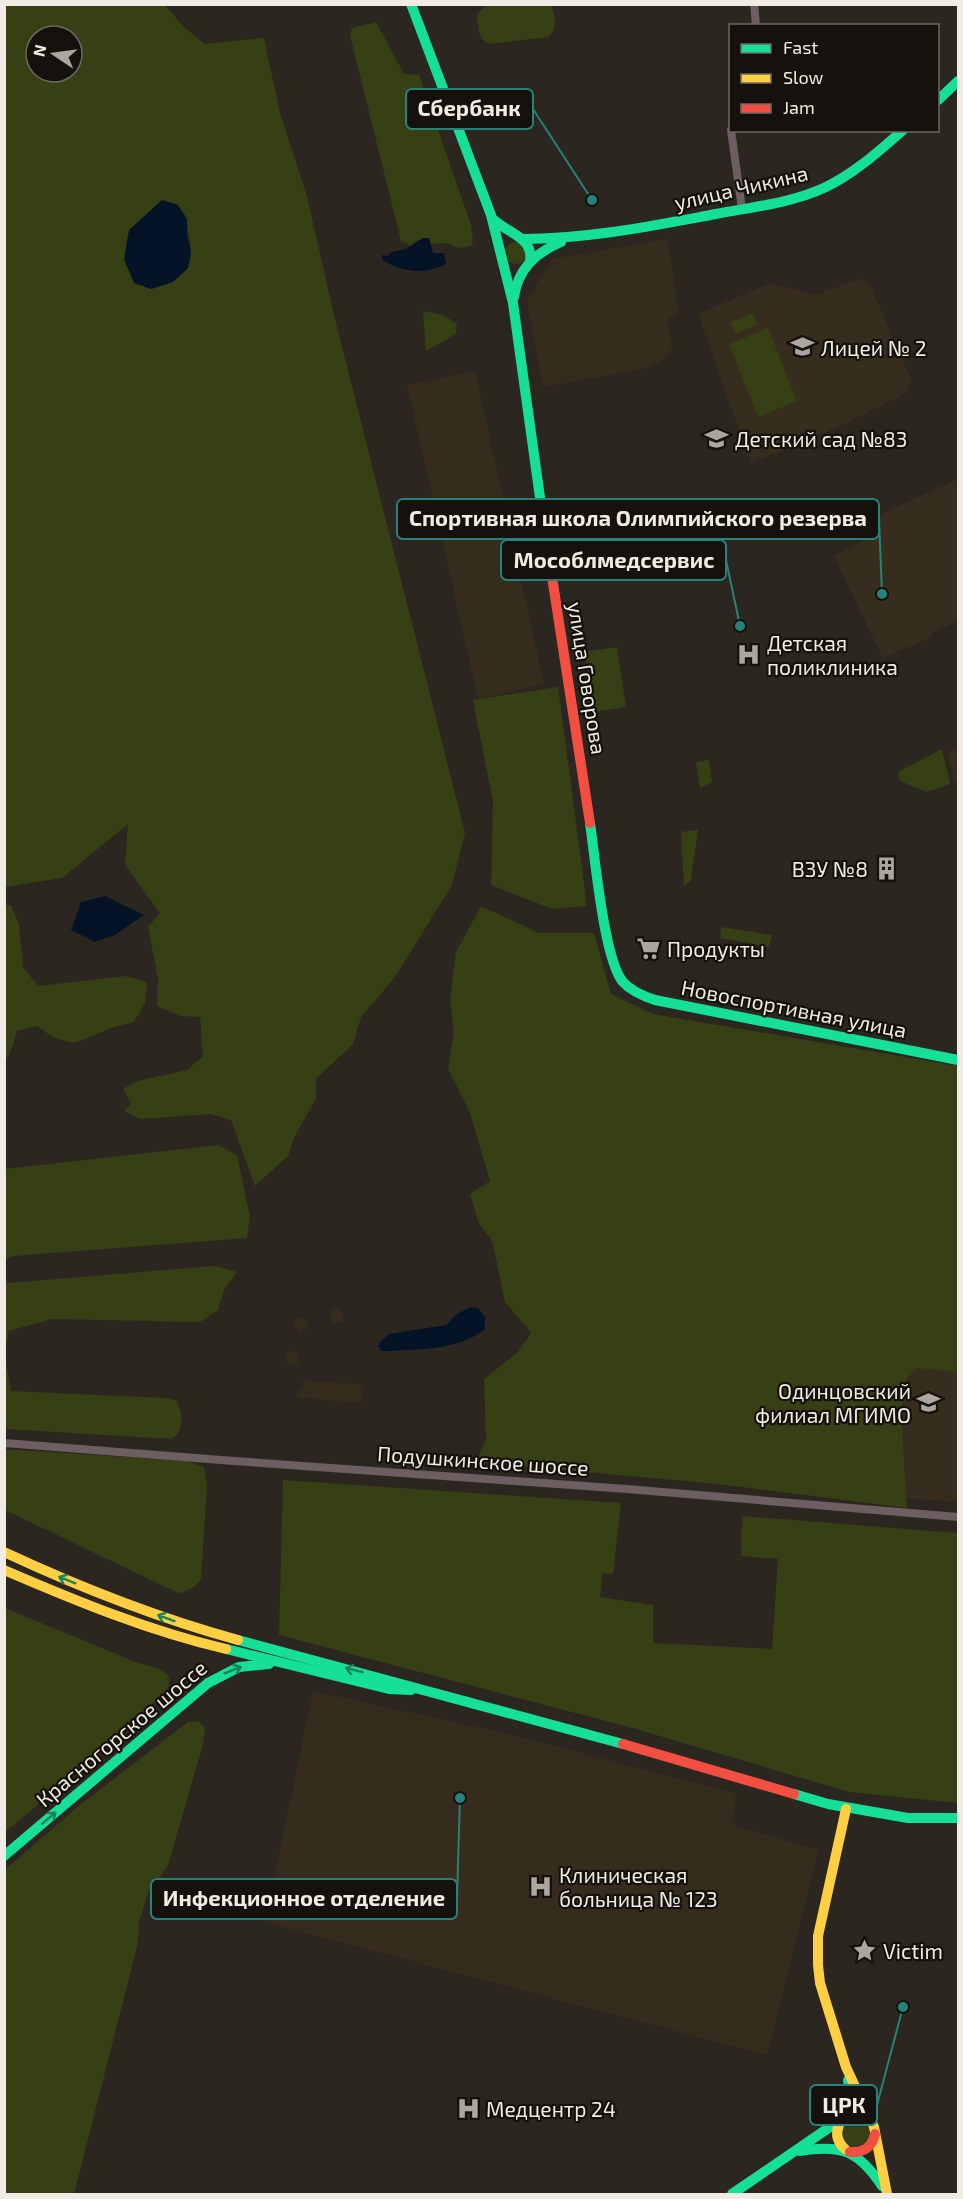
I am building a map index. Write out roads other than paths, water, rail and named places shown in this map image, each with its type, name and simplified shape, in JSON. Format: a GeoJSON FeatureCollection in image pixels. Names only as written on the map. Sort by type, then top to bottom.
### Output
{"type":"FeatureCollection","features":[{"type":"Feature","properties":{"kind":"main road","name":"улица Говорова"},"geometry":{"type":"LineString","coordinates":[[411,4],[491,214],[513,303],[609,948],[612,965],[625,984]]}},
{"type":"Feature","properties":{"kind":"main road"},"geometry":{"type":"LineString","coordinates":[[939,99],[958,81]]}},
{"type":"Feature","properties":{"kind":"main road","name":"улица Чикина"},"geometry":{"type":"LineString","coordinates":[[529,263],[548,246],[570,239],[742,209],[825,188],[858,167],[901,132]]}},
{"type":"Feature","properties":{"kind":"main road","name":"улица Говорова"},"geometry":{"type":"LineString","coordinates":[[491,214],[502,229],[529,244],[532,250],[529,263],[517,279],[513,303]]}},
{"type":"Feature","properties":{"kind":"main road"},"geometry":{"type":"LineString","coordinates":[[519,238],[507,241],[503,246],[502,258],[512,268],[518,269],[529,263]]}},
{"type":"Feature","properties":{"kind":"main road","name":"улица Чикина"},"geometry":{"type":"LineString","coordinates":[[519,238],[570,239]]}},
{"type":"Feature","properties":{"kind":"main road","name":"Новоспортивная улица"},"geometry":{"type":"LineString","coordinates":[[625,984],[634,992],[655,1000],[958,1060]]}},
{"type":"Feature","properties":{"kind":"main road"},"geometry":{"type":"LineString","coordinates":[[4,1552],[60,1578],[195,1628],[430,1690],[846,1809],[908,1818],[958,1818]]}},
{"type":"Feature","properties":{"kind":"main road"},"geometry":{"type":"LineString","coordinates":[[4,1570],[80,1603],[166,1632],[388,1689],[430,1690]]}},
{"type":"Feature","properties":{"kind":"main road","name":"Красногорское шоссе"},"geometry":{"type":"LineString","coordinates":[[4,1856],[214,1679],[232,1669],[252,1664],[274,1664],[309,1670]]}},
{"type":"Feature","properties":{"kind":"main road"},"geometry":{"type":"LineString","coordinates":[[846,1809],[818,1936],[818,1965],[820,1983],[846,2067],[873,2127],[887,2194]]}},
{"type":"Feature","properties":{"kind":"main road"},"geometry":{"type":"LineString","coordinates":[[846,2067],[850,2096],[845,2117],[837,2126],[836,2136],[841,2146],[869,2166],[887,2194]]}},
{"type":"Feature","properties":{"kind":"main road"},"geometry":{"type":"LineString","coordinates":[[732,2194],[845,2117],[860,2114],[873,2127],[873,2142],[861,2152],[819,2147],[796,2152]]}},
{"type":"Feature","properties":{"kind":"street"},"geometry":{"type":"LineString","coordinates":[[754,4],[756,24]]}},
{"type":"Feature","properties":{"kind":"street"},"geometry":{"type":"LineString","coordinates":[[731,132],[742,209]]}},
{"type":"Feature","properties":{"kind":"street","name":"Подушкинское шоссе"},"geometry":{"type":"LineString","coordinates":[[4,1443],[594,1486],[958,1517]]}},
{"type":"Feature","properties":{"kind":"water"},"geometry":{"type":"Polygon","coordinates":[[[162,200],[178,205],[187,219],[187,235],[191,252],[188,268],[173,282],[151,289],[134,283],[124,259],[129,230],[162,200]]]}},
{"type":"Feature","properties":{"kind":"water"},"geometry":{"type":"Polygon","coordinates":[[[423,238],[429,238],[433,253],[444,253],[446,264],[430,270],[414,271],[382,260],[382,255],[387,256],[392,252],[406,249],[423,238]]]}},
{"type":"Feature","properties":{"kind":"water"},"geometry":{"type":"Polygon","coordinates":[[[105,896],[144,915],[115,935],[95,942],[71,930],[81,902],[105,896]]]}},
{"type":"Feature","properties":{"kind":"water"},"geometry":{"type":"Polygon","coordinates":[[[471,1307],[478,1308],[485,1317],[485,1329],[474,1336],[438,1348],[381,1351],[378,1346],[389,1334],[446,1325],[457,1314],[471,1307]]]}},
{"type":"Feature","properties":{"kind":"place","name":"Сбербанк"},"geometry":{"type":"Point","coordinates":[592,200]}},
{"type":"Feature","properties":{"kind":"place","name":"Лицей № 2"},"geometry":{"type":"Point","coordinates":[803,347]}},
{"type":"Feature","properties":{"kind":"place","name":"Детский сад №83"},"geometry":{"type":"Point","coordinates":[717,438]}},
{"type":"Feature","properties":{"kind":"place","name":"Спортивная школа Олимпийского резерва"},"geometry":{"type":"Point","coordinates":[882,594]}},
{"type":"Feature","properties":{"kind":"place","name":"Мособлмедсервис"},"geometry":{"type":"Point","coordinates":[740,626]}},
{"type":"Feature","properties":{"kind":"place","name":"Детская поликлиника"},"geometry":{"type":"Point","coordinates":[749,654]}},
{"type":"Feature","properties":{"kind":"place","name":"ВЗУ №8"},"geometry":{"type":"Point","coordinates":[886,868]}},
{"type":"Feature","properties":{"kind":"place","name":"Продукты"},"geometry":{"type":"Point","coordinates":[649,948]}},
{"type":"Feature","properties":{"kind":"place","name":"Одинцовский филиал МГИМО"},"geometry":{"type":"Point","coordinates":[929,1402]}},
{"type":"Feature","properties":{"kind":"place","name":"Инфекционное отделение"},"geometry":{"type":"Point","coordinates":[460,1798]}},
{"type":"Feature","properties":{"kind":"place","name":"Клиническая больница № 123"},"geometry":{"type":"Point","coordinates":[541,1886]}},
{"type":"Feature","properties":{"kind":"place","name":"Victim"},"geometry":{"type":"Point","coordinates":[865,1950]}},
{"type":"Feature","properties":{"kind":"place","name":"ЦРК"},"geometry":{"type":"Point","coordinates":[903,2007]}},
{"type":"Feature","properties":{"kind":"place","name":"Медцентр 24"},"geometry":{"type":"Point","coordinates":[468,2108]}}]}
